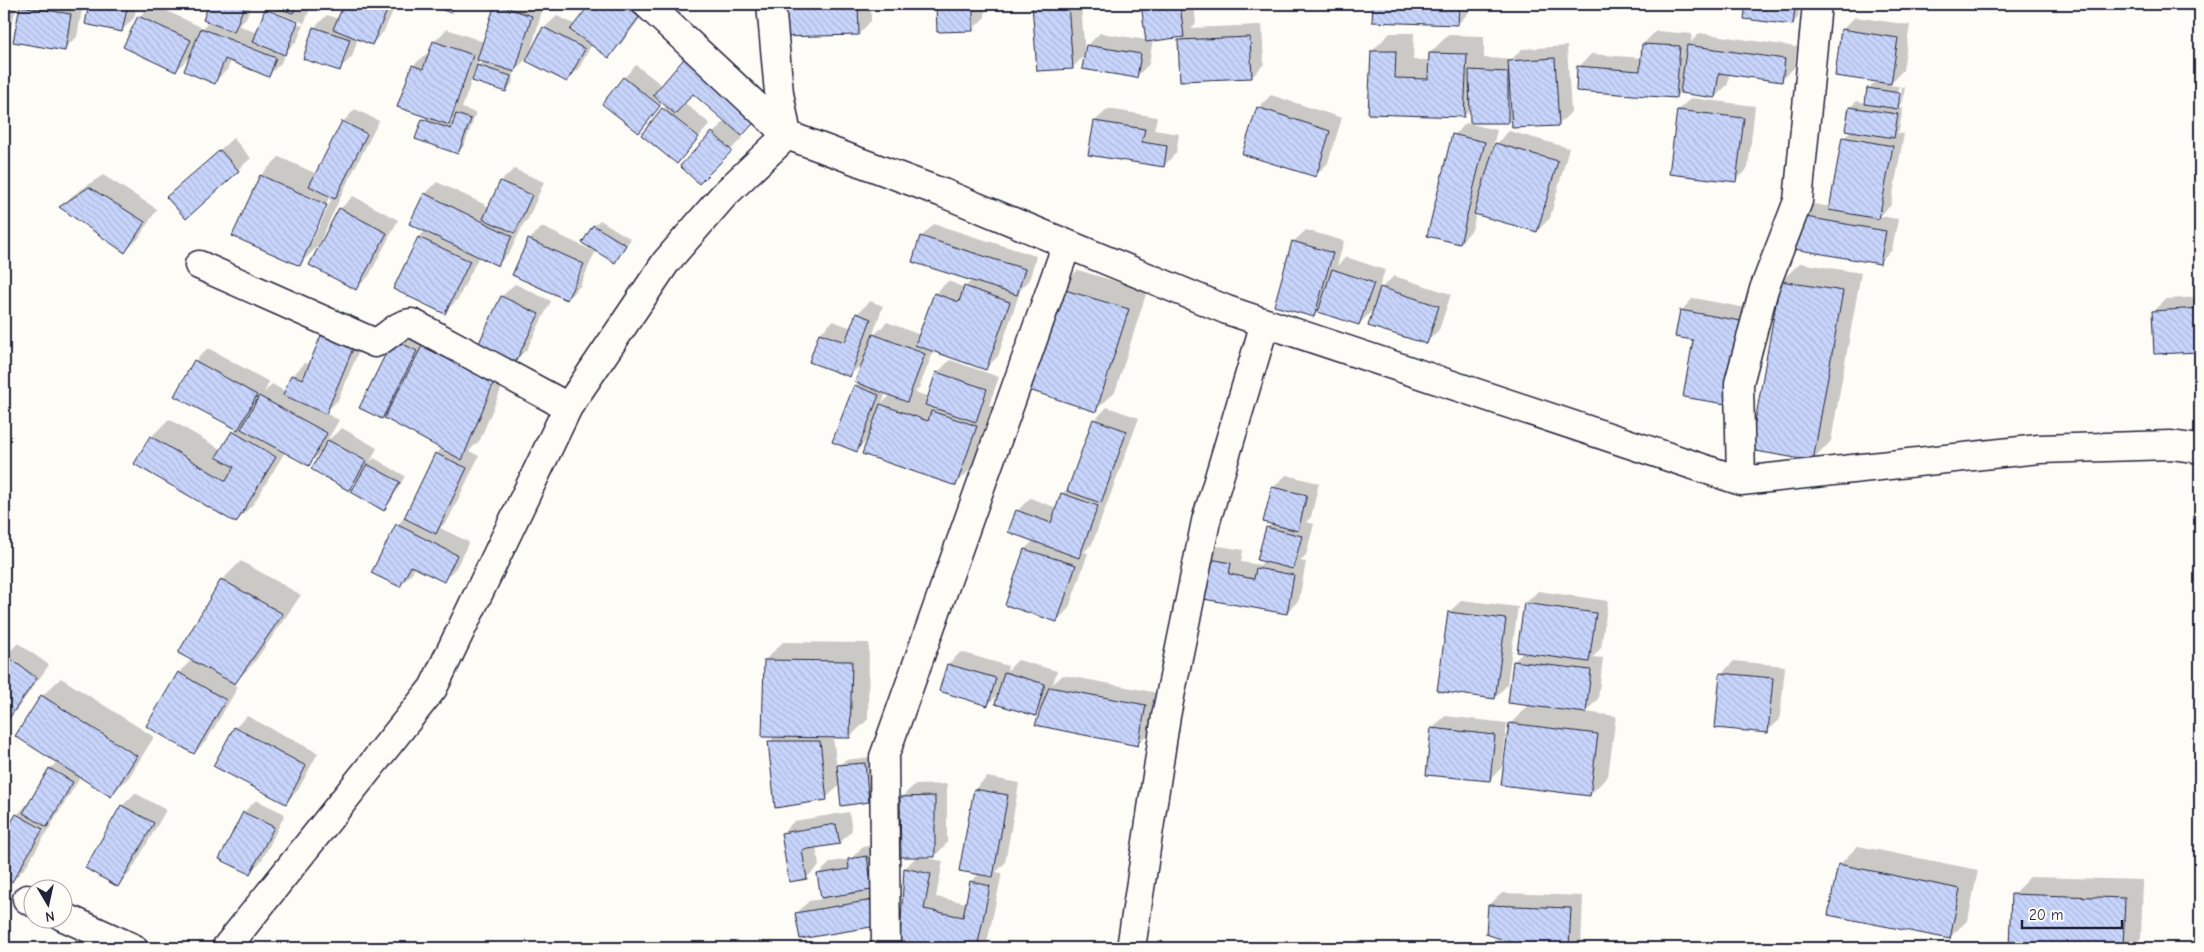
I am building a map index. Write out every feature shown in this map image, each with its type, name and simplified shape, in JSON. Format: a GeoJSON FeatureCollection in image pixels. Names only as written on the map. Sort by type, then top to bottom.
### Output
{"type":"FeatureCollection","features":[{"type":"Feature","properties":{"kind":"street"},"geometry":{"type":"LineString","coordinates":[[647,4],[787,135],[943,193],[1227,310],[1741,481],[2039,449],[2172,444],[2200,449]]}},
{"type":"Feature","properties":{"kind":"street"},"geometry":{"type":"LineString","coordinates":[[771,4],[779,93],[787,135]]}},
{"type":"Feature","properties":{"kind":"street"},"geometry":{"type":"LineString","coordinates":[[1741,481],[1739,383],[1764,289],[1798,201],[1817,4]]}},
{"type":"Feature","properties":{"kind":"street"},"geometry":{"type":"LineString","coordinates":[[226,948],[433,688],[568,407],[666,262],[724,195],[787,135]]}},
{"type":"Feature","properties":{"kind":"street"},"geometry":{"type":"LineString","coordinates":[[886,948],[884,757],[1067,244]]}},
{"type":"Feature","properties":{"kind":"street"},"geometry":{"type":"LineString","coordinates":[[199,265],[375,343],[384,339],[401,323],[412,323],[568,407]]}},
{"type":"Feature","properties":{"kind":"street"},"geometry":{"type":"LineString","coordinates":[[1131,948],[1166,716],[1206,521],[1265,323]]}},
{"type":"Feature","properties":{"kind":"street"},"geometry":{"type":"LineString","coordinates":[[72,921],[133,948]]}},
{"type":"Feature","properties":{"kind":"building"},"geometry":{"type":"Polygon","coordinates":[[[4,4],[9,4],[4,23],[4,4]]]}},
{"type":"Feature","properties":{"kind":"building"},"geometry":{"type":"Polygon","coordinates":[[[89,4],[128,4],[122,32],[85,24],[89,4]]]}},
{"type":"Feature","properties":{"kind":"building"},"geometry":{"type":"Polygon","coordinates":[[[209,4],[245,4],[234,32],[203,20],[209,4]]]}},
{"type":"Feature","properties":{"kind":"building"},"geometry":{"type":"Polygon","coordinates":[[[265,4],[297,4],[293,13],[265,4]]]}},
{"type":"Feature","properties":{"kind":"building"},"geometry":{"type":"Polygon","coordinates":[[[344,4],[390,4],[372,45],[333,29],[344,4]]]}},
{"type":"Feature","properties":{"kind":"building"},"geometry":{"type":"Polygon","coordinates":[[[426,4],[454,4],[451,13],[426,4]]]}},
{"type":"Feature","properties":{"kind":"building"},"geometry":{"type":"Polygon","coordinates":[[[495,4],[532,16],[515,72],[477,60],[495,4]]]}},
{"type":"Feature","properties":{"kind":"building"},"geometry":{"type":"Polygon","coordinates":[[[590,4],[622,4],[639,17],[609,58],[570,30],[590,4]]]}},
{"type":"Feature","properties":{"kind":"building"},"geometry":{"type":"Polygon","coordinates":[[[775,4],[858,4],[859,35],[776,37],[775,4]]]}},
{"type":"Feature","properties":{"kind":"building"},"geometry":{"type":"Polygon","coordinates":[[[936,4],[973,4],[973,31],[937,32],[936,4]]]}},
{"type":"Feature","properties":{"kind":"building"},"geometry":{"type":"Polygon","coordinates":[[[1032,4],[1068,4],[1073,69],[1037,71],[1032,4]]]}},
{"type":"Feature","properties":{"kind":"building"},"geometry":{"type":"Polygon","coordinates":[[[1141,4],[1180,4],[1184,37],[1146,42],[1141,4]]]}},
{"type":"Feature","properties":{"kind":"building"},"geometry":{"type":"Polygon","coordinates":[[[1373,4],[1408,6],[1408,4],[1459,4],[1458,25],[1372,22],[1373,4]]]}},
{"type":"Feature","properties":{"kind":"building"},"geometry":{"type":"Polygon","coordinates":[[[1746,4],[1795,7],[1793,25],[1744,19],[1746,4]]]}},
{"type":"Feature","properties":{"kind":"building"},"geometry":{"type":"Polygon","coordinates":[[[20,6],[71,14],[65,51],[13,42],[20,6]]]}},
{"type":"Feature","properties":{"kind":"building"},"geometry":{"type":"Polygon","coordinates":[[[265,9],[298,22],[285,55],[253,42],[265,9]]]}},
{"type":"Feature","properties":{"kind":"building"},"geometry":{"type":"Polygon","coordinates":[[[138,16],[191,40],[176,72],[123,47],[138,16]]]}},
{"type":"Feature","properties":{"kind":"building"},"geometry":{"type":"Polygon","coordinates":[[[313,27],[350,39],[340,71],[303,59],[313,27]]]}},
{"type":"Feature","properties":{"kind":"building"},"geometry":{"type":"Polygon","coordinates":[[[543,27],[585,49],[567,82],[526,61],[543,27]]]}},
{"type":"Feature","properties":{"kind":"building"},"geometry":{"type":"Polygon","coordinates":[[[201,28],[276,58],[269,77],[225,59],[215,84],[184,71],[201,28]]]}},
{"type":"Feature","properties":{"kind":"building"},"geometry":{"type":"Polygon","coordinates":[[[1841,29],[1898,38],[1891,84],[1835,76],[1841,29]]]}},
{"type":"Feature","properties":{"kind":"building"},"geometry":{"type":"Polygon","coordinates":[[[1250,37],[1252,78],[1180,81],[1178,40],[1250,37]]]}},
{"type":"Feature","properties":{"kind":"building"},"geometry":{"type":"Polygon","coordinates":[[[433,41],[473,55],[449,125],[397,107],[412,65],[423,69],[433,41]]]}},
{"type":"Feature","properties":{"kind":"building"},"geometry":{"type":"Polygon","coordinates":[[[1642,44],[1680,46],[1676,98],[1576,91],[1577,66],[1640,71],[1642,44]]]}},
{"type":"Feature","properties":{"kind":"building"},"geometry":{"type":"Polygon","coordinates":[[[1086,45],[1141,54],[1137,78],[1082,69],[1086,45]]]}},
{"type":"Feature","properties":{"kind":"building"},"geometry":{"type":"Polygon","coordinates":[[[1687,45],[1785,59],[1782,82],[1719,73],[1715,98],[1680,93],[1687,45]]]}},
{"type":"Feature","properties":{"kind":"building"},"geometry":{"type":"Polygon","coordinates":[[[1371,51],[1396,51],[1395,78],[1428,79],[1429,53],[1467,54],[1464,117],[1368,114],[1371,51]]]}},
{"type":"Feature","properties":{"kind":"building"},"geometry":{"type":"Polygon","coordinates":[[[688,54],[760,116],[742,136],[693,94],[675,114],[653,95],[688,54]]]}},
{"type":"Feature","properties":{"kind":"building"},"geometry":{"type":"Polygon","coordinates":[[[1555,58],[1559,126],[1512,128],[1508,61],[1555,58]]]}},
{"type":"Feature","properties":{"kind":"building"},"geometry":{"type":"Polygon","coordinates":[[[477,65],[511,76],[506,92],[472,81],[477,65]]]}},
{"type":"Feature","properties":{"kind":"building"},"geometry":{"type":"Polygon","coordinates":[[[1469,70],[1508,72],[1508,123],[1470,123],[1469,70]]]}},
{"type":"Feature","properties":{"kind":"building"},"geometry":{"type":"Polygon","coordinates":[[[623,77],[660,106],[639,133],[602,104],[623,77]]]}},
{"type":"Feature","properties":{"kind":"building"},"geometry":{"type":"Polygon","coordinates":[[[1867,88],[1900,93],[1898,109],[1865,104],[1867,88]]]}},
{"type":"Feature","properties":{"kind":"building"},"geometry":{"type":"Polygon","coordinates":[[[1257,107],[1330,131],[1316,177],[1242,154],[1257,107]]]}},
{"type":"Feature","properties":{"kind":"building"},"geometry":{"type":"Polygon","coordinates":[[[1849,107],[1898,114],[1894,138],[1845,130],[1849,107]]]}},
{"type":"Feature","properties":{"kind":"building"},"geometry":{"type":"Polygon","coordinates":[[[662,108],[699,137],[677,164],[641,135],[662,108]]]}},
{"type":"Feature","properties":{"kind":"building"},"geometry":{"type":"Polygon","coordinates":[[[1677,110],[1744,118],[1736,182],[1669,174],[1677,110]]]}},
{"type":"Feature","properties":{"kind":"building"},"geometry":{"type":"Polygon","coordinates":[[[456,114],[471,119],[458,154],[415,139],[422,119],[451,129],[456,114]]]}},
{"type":"Feature","properties":{"kind":"building"},"geometry":{"type":"Polygon","coordinates":[[[342,121],[367,134],[335,199],[309,186],[342,121]]]}},
{"type":"Feature","properties":{"kind":"building"},"geometry":{"type":"Polygon","coordinates":[[[1094,121],[1145,129],[1142,142],[1167,146],[1164,167],[1088,155],[1094,121]]]}},
{"type":"Feature","properties":{"kind":"building"},"geometry":{"type":"Polygon","coordinates":[[[712,132],[732,151],[699,184],[680,166],[712,132]]]}},
{"type":"Feature","properties":{"kind":"building"},"geometry":{"type":"Polygon","coordinates":[[[1452,134],[1485,142],[1460,244],[1427,236],[1452,134]]]}},
{"type":"Feature","properties":{"kind":"building"},"geometry":{"type":"Polygon","coordinates":[[[1842,137],[1893,146],[1879,219],[1829,210],[1842,137]]]}},
{"type":"Feature","properties":{"kind":"building"},"geometry":{"type":"Polygon","coordinates":[[[1495,143],[1558,161],[1537,232],[1474,214],[1495,143]]]}},
{"type":"Feature","properties":{"kind":"building"},"geometry":{"type":"Polygon","coordinates":[[[220,150],[239,171],[186,219],[166,197],[220,150]]]}},
{"type":"Feature","properties":{"kind":"building"},"geometry":{"type":"Polygon","coordinates":[[[260,175],[327,205],[300,266],[232,236],[260,175]]]}},
{"type":"Feature","properties":{"kind":"building"},"geometry":{"type":"Polygon","coordinates":[[[500,181],[532,195],[515,233],[483,219],[500,181]]]}},
{"type":"Feature","properties":{"kind":"building"},"geometry":{"type":"Polygon","coordinates":[[[89,187],[145,222],[125,253],[59,207],[89,187]]]}},
{"type":"Feature","properties":{"kind":"building"},"geometry":{"type":"Polygon","coordinates":[[[424,193],[512,236],[498,266],[409,224],[424,193]]]}},
{"type":"Feature","properties":{"kind":"building"},"geometry":{"type":"Polygon","coordinates":[[[339,208],[387,233],[356,290],[309,265],[339,208]]]}},
{"type":"Feature","properties":{"kind":"building"},"geometry":{"type":"Polygon","coordinates":[[[1800,216],[1886,231],[1880,264],[1794,249],[1800,216]]]}},
{"type":"Feature","properties":{"kind":"building"},"geometry":{"type":"Polygon","coordinates":[[[593,225],[626,245],[615,263],[582,243],[593,225]]]}},
{"type":"Feature","properties":{"kind":"building"},"geometry":{"type":"Polygon","coordinates":[[[920,236],[1025,269],[1017,295],[912,262],[920,236]]]}},
{"type":"Feature","properties":{"kind":"building"},"geometry":{"type":"Polygon","coordinates":[[[418,237],[470,261],[445,314],[393,289],[418,237]]]}},
{"type":"Feature","properties":{"kind":"building"},"geometry":{"type":"Polygon","coordinates":[[[528,239],[584,264],[567,300],[512,275],[528,239]]]}},
{"type":"Feature","properties":{"kind":"building"},"geometry":{"type":"Polygon","coordinates":[[[1292,241],[1333,253],[1314,317],[1274,306],[1292,241]]]}},
{"type":"Feature","properties":{"kind":"building"},"geometry":{"type":"Polygon","coordinates":[[[1332,269],[1374,283],[1359,325],[1318,312],[1332,269]]]}},
{"type":"Feature","properties":{"kind":"building"},"geometry":{"type":"Polygon","coordinates":[[[1780,281],[1843,291],[1813,461],[1750,450],[1780,281]]]}},
{"type":"Feature","properties":{"kind":"building"},"geometry":{"type":"Polygon","coordinates":[[[964,286],[1010,302],[986,370],[915,345],[934,293],[959,302],[964,286]]]}},
{"type":"Feature","properties":{"kind":"building"},"geometry":{"type":"Polygon","coordinates":[[[1380,287],[1439,306],[1427,344],[1368,326],[1380,287]]]}},
{"type":"Feature","properties":{"kind":"building"},"geometry":{"type":"Polygon","coordinates":[[[1058,288],[1129,309],[1096,412],[1026,389],[1058,288]]]}},
{"type":"Feature","properties":{"kind":"building"},"geometry":{"type":"Polygon","coordinates":[[[501,296],[539,314],[515,363],[478,345],[501,296]]]}},
{"type":"Feature","properties":{"kind":"building"},"geometry":{"type":"Polygon","coordinates":[[[2200,308],[2200,352],[2154,354],[2152,311],[2200,308]]]}},
{"type":"Feature","properties":{"kind":"building"},"geometry":{"type":"Polygon","coordinates":[[[1680,310],[1741,321],[1725,404],[1683,397],[1693,340],[1675,337],[1680,310]]]}},
{"type":"Feature","properties":{"kind":"building"},"geometry":{"type":"Polygon","coordinates":[[[856,313],[871,319],[850,377],[809,362],[819,333],[845,342],[856,313]]]}},
{"type":"Feature","properties":{"kind":"building"},"geometry":{"type":"Polygon","coordinates":[[[322,333],[354,346],[326,414],[283,395],[291,375],[303,379],[322,333]]]}},
{"type":"Feature","properties":{"kind":"building"},"geometry":{"type":"Polygon","coordinates":[[[873,334],[925,354],[907,402],[855,382],[873,334]]]}},
{"type":"Feature","properties":{"kind":"building"},"geometry":{"type":"Polygon","coordinates":[[[393,339],[417,351],[382,419],[359,408],[393,339]]]}},
{"type":"Feature","properties":{"kind":"building"},"geometry":{"type":"Polygon","coordinates":[[[422,346],[494,382],[462,460],[384,418],[422,346]]]}},
{"type":"Feature","properties":{"kind":"building"},"geometry":{"type":"Polygon","coordinates":[[[194,360],[257,395],[238,430],[174,396],[194,360]]]}},
{"type":"Feature","properties":{"kind":"building"},"geometry":{"type":"Polygon","coordinates":[[[936,372],[987,389],[976,422],[925,405],[936,372]]]}},
{"type":"Feature","properties":{"kind":"building"},"geometry":{"type":"Polygon","coordinates":[[[854,385],[879,395],[857,452],[832,442],[854,385]]]}},
{"type":"Feature","properties":{"kind":"building"},"geometry":{"type":"Polygon","coordinates":[[[259,396],[327,433],[309,466],[241,429],[259,396]]]}},
{"type":"Feature","properties":{"kind":"building"},"geometry":{"type":"Polygon","coordinates":[[[880,404],[928,421],[931,411],[977,426],[956,486],[862,454],[880,404]]]}},
{"type":"Feature","properties":{"kind":"building"},"geometry":{"type":"Polygon","coordinates":[[[1093,419],[1127,431],[1101,503],[1067,491],[1093,419]]]}},
{"type":"Feature","properties":{"kind":"building"},"geometry":{"type":"Polygon","coordinates":[[[232,431],[276,457],[236,523],[134,464],[150,436],[226,481],[234,467],[216,457],[232,431]]]}},
{"type":"Feature","properties":{"kind":"building"},"geometry":{"type":"Polygon","coordinates":[[[328,440],[366,461],[349,491],[311,469],[328,440]]]}},
{"type":"Feature","properties":{"kind":"building"},"geometry":{"type":"Polygon","coordinates":[[[435,453],[467,468],[436,534],[404,518],[435,453]]]}},
{"type":"Feature","properties":{"kind":"building"},"geometry":{"type":"Polygon","coordinates":[[[367,464],[400,482],[384,511],[351,492],[367,464]]]}},
{"type":"Feature","properties":{"kind":"building"},"geometry":{"type":"Polygon","coordinates":[[[1272,487],[1307,495],[1298,531],[1263,522],[1272,487]]]}},
{"type":"Feature","properties":{"kind":"building"},"geometry":{"type":"Polygon","coordinates":[[[1061,493],[1098,506],[1079,558],[1008,532],[1016,510],[1051,523],[1061,493]]]}},
{"type":"Feature","properties":{"kind":"building"},"geometry":{"type":"Polygon","coordinates":[[[396,524],[457,555],[444,582],[411,566],[400,587],[371,573],[396,524]]]}},
{"type":"Feature","properties":{"kind":"building"},"geometry":{"type":"Polygon","coordinates":[[[1266,527],[1302,536],[1293,569],[1257,560],[1266,527]]]}},
{"type":"Feature","properties":{"kind":"building"},"geometry":{"type":"Polygon","coordinates":[[[1024,549],[1076,565],[1057,622],[1005,605],[1024,549]]]}},
{"type":"Feature","properties":{"kind":"building"},"geometry":{"type":"Polygon","coordinates":[[[1205,558],[1231,563],[1229,574],[1254,579],[1256,568],[1294,575],[1287,614],[1198,598],[1205,558]]]}},
{"type":"Feature","properties":{"kind":"building"},"geometry":{"type":"Polygon","coordinates":[[[221,579],[283,614],[235,684],[178,653],[221,579]]]}},
{"type":"Feature","properties":{"kind":"building"},"geometry":{"type":"Polygon","coordinates":[[[1524,603],[1596,613],[1589,662],[1517,652],[1524,603]]]}},
{"type":"Feature","properties":{"kind":"building"},"geometry":{"type":"Polygon","coordinates":[[[1448,612],[1506,619],[1495,699],[1437,691],[1448,612]]]}},
{"type":"Feature","properties":{"kind":"building"},"geometry":{"type":"Polygon","coordinates":[[[4,656],[37,678],[4,725],[4,656]]]}},
{"type":"Feature","properties":{"kind":"building"},"geometry":{"type":"Polygon","coordinates":[[[764,660],[852,661],[850,738],[762,737],[764,660]]]}},
{"type":"Feature","properties":{"kind":"building"},"geometry":{"type":"Polygon","coordinates":[[[1513,661],[1591,670],[1586,713],[1508,703],[1513,661]]]}},
{"type":"Feature","properties":{"kind":"building"},"geometry":{"type":"Polygon","coordinates":[[[947,664],[996,678],[988,706],[939,691],[947,664]]]}},
{"type":"Feature","properties":{"kind":"building"},"geometry":{"type":"Polygon","coordinates":[[[178,672],[226,700],[194,754],[146,726],[178,672]]]}},
{"type":"Feature","properties":{"kind":"building"},"geometry":{"type":"Polygon","coordinates":[[[1004,672],[1045,684],[1036,716],[995,704],[1004,672]]]}},
{"type":"Feature","properties":{"kind":"building"},"geometry":{"type":"Polygon","coordinates":[[[1720,673],[1773,678],[1768,733],[1715,728],[1720,673]]]}},
{"type":"Feature","properties":{"kind":"building"},"geometry":{"type":"Polygon","coordinates":[[[1049,687],[1146,705],[1138,746],[1035,725],[1049,687]]]}},
{"type":"Feature","properties":{"kind":"building"},"geometry":{"type":"Polygon","coordinates":[[[41,695],[137,756],[111,797],[15,736],[41,695]]]}},
{"type":"Feature","properties":{"kind":"building"},"geometry":{"type":"Polygon","coordinates":[[[1509,723],[1598,734],[1590,796],[1501,785],[1509,723]]]}},
{"type":"Feature","properties":{"kind":"building"},"geometry":{"type":"Polygon","coordinates":[[[234,727],[306,766],[286,804],[213,766],[234,727]]]}},
{"type":"Feature","properties":{"kind":"building"},"geometry":{"type":"Polygon","coordinates":[[[1431,728],[1495,735],[1490,781],[1426,775],[1431,728]]]}},
{"type":"Feature","properties":{"kind":"building"},"geometry":{"type":"Polygon","coordinates":[[[768,741],[820,741],[827,800],[775,808],[768,741]]]}},
{"type":"Feature","properties":{"kind":"building"},"geometry":{"type":"Polygon","coordinates":[[[865,763],[869,802],[841,806],[837,765],[865,763]]]}},
{"type":"Feature","properties":{"kind":"building"},"geometry":{"type":"Polygon","coordinates":[[[49,768],[73,782],[47,827],[23,813],[49,768]]]}},
{"type":"Feature","properties":{"kind":"building"},"geometry":{"type":"Polygon","coordinates":[[[974,789],[1008,795],[993,877],[959,871],[974,789]]]}},
{"type":"Feature","properties":{"kind":"building"},"geometry":{"type":"Polygon","coordinates":[[[935,796],[935,857],[901,857],[900,797],[935,796]]]}},
{"type":"Feature","properties":{"kind":"building"},"geometry":{"type":"Polygon","coordinates":[[[121,805],[154,823],[118,887],[85,868],[121,805]]]}},
{"type":"Feature","properties":{"kind":"building"},"geometry":{"type":"Polygon","coordinates":[[[243,812],[274,827],[250,874],[219,859],[243,812]]]}},
{"type":"Feature","properties":{"kind":"building"},"geometry":{"type":"Polygon","coordinates":[[[16,814],[43,829],[12,882],[4,877],[4,835],[16,814]]]}},
{"type":"Feature","properties":{"kind":"building"},"geometry":{"type":"Polygon","coordinates":[[[836,824],[840,844],[802,850],[807,879],[789,882],[781,833],[836,824]]]}},
{"type":"Feature","properties":{"kind":"building"},"geometry":{"type":"Polygon","coordinates":[[[867,856],[872,890],[821,898],[817,874],[849,869],[848,859],[867,856]]]}},
{"type":"Feature","properties":{"kind":"building"},"geometry":{"type":"Polygon","coordinates":[[[1838,864],[1960,889],[1950,939],[1828,915],[1838,864]]]}},
{"type":"Feature","properties":{"kind":"building"},"geometry":{"type":"Polygon","coordinates":[[[904,868],[931,874],[924,909],[963,917],[970,881],[990,886],[977,948],[929,948],[900,942],[904,868]]]}},
{"type":"Feature","properties":{"kind":"building"},"geometry":{"type":"Polygon","coordinates":[[[2011,894],[2125,898],[2123,948],[2009,948],[2011,894]]]}},
{"type":"Feature","properties":{"kind":"building"},"geometry":{"type":"Polygon","coordinates":[[[873,900],[877,926],[800,939],[795,913],[873,900]]]}},
{"type":"Feature","properties":{"kind":"building"},"geometry":{"type":"Polygon","coordinates":[[[1488,905],[1571,908],[1569,948],[1527,948],[1486,934],[1488,905]]]}}]}
